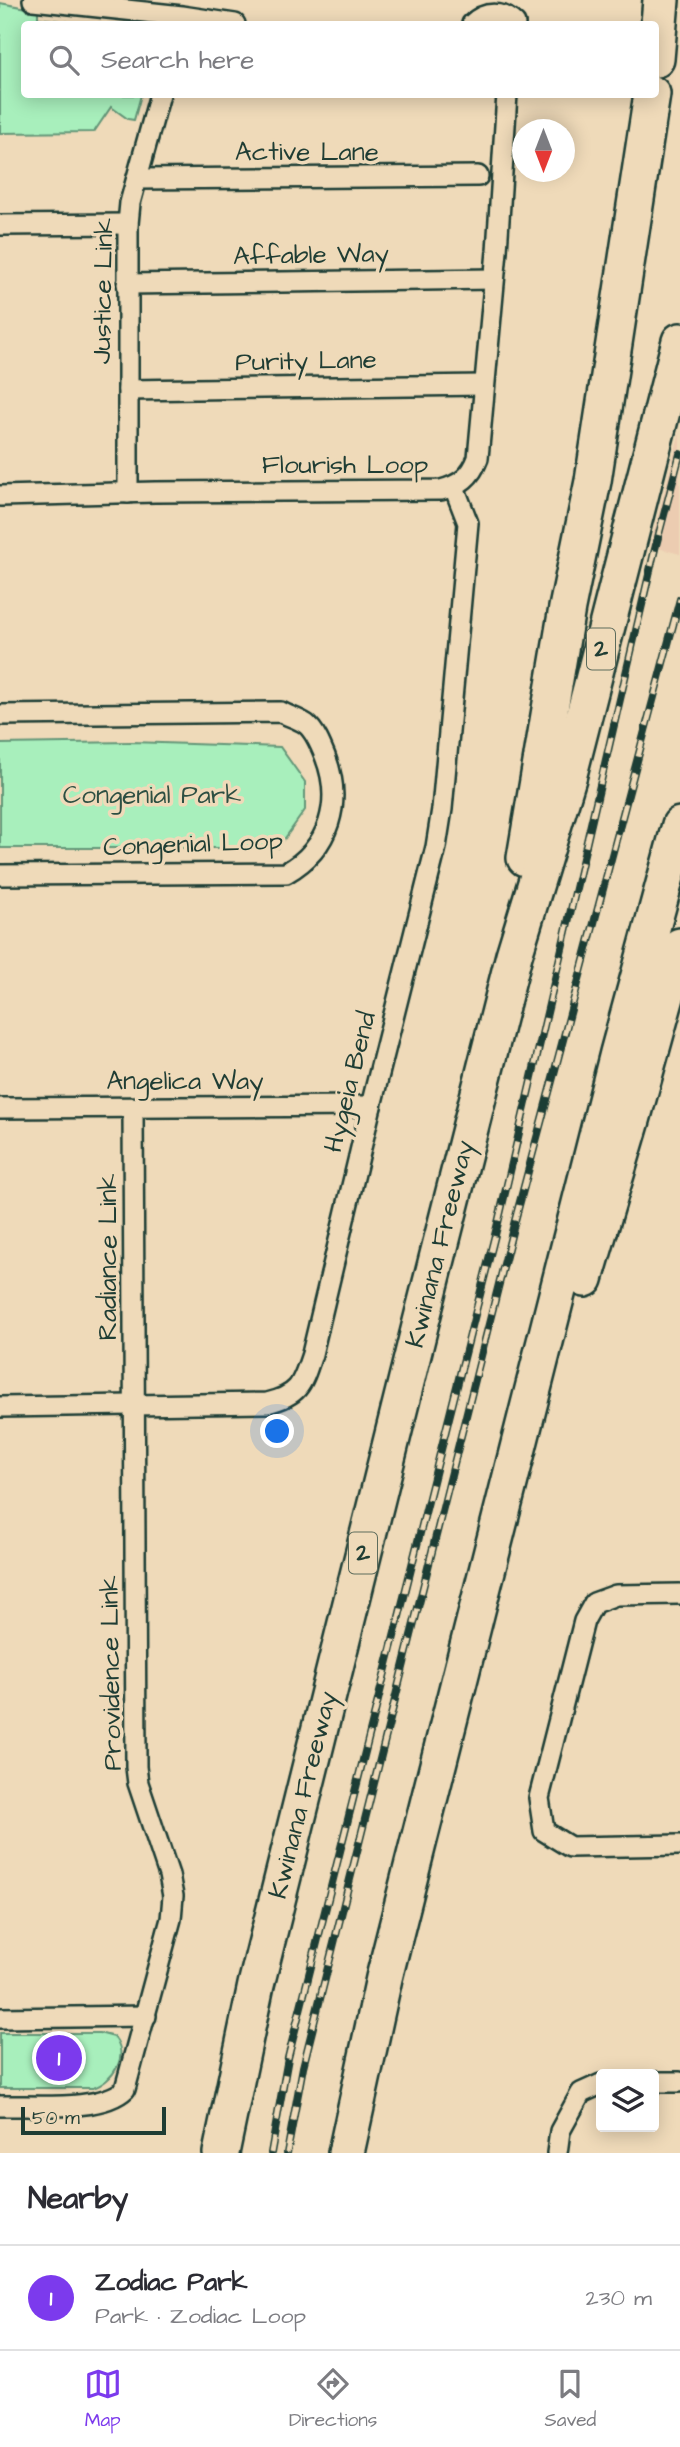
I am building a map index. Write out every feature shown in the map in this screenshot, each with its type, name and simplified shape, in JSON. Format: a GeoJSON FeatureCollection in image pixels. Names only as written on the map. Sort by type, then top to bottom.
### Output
{"type":"FeatureCollection","features":[{"type":"Feature","properties":{"kind":"highway"},"geometry":{"type":"LineString","coordinates":[[659,30],[662,0]]}},
{"type":"Feature","properties":{"kind":"highway","name":"2"},"geometry":{"type":"LineString","coordinates":[[514,955],[514,920],[567,608],[593,481],[651,98]]}},
{"type":"Feature","properties":{"kind":"highway","name":"Kwinana Freeway"},"geometry":{"type":"LineString","coordinates":[[221,2153],[259,1972],[514,955],[568,778],[680,341]]}},
{"type":"Feature","properties":{"kind":"highway"},"geometry":{"type":"LineString","coordinates":[[346,2153],[384,1978],[615,1067],[680,825]]}},
{"type":"Feature","properties":{"kind":"highway"},"geometry":{"type":"LineString","coordinates":[[516,1459],[541,1414],[573,1316],[632,1120],[680,946]]}},
{"type":"Feature","properties":{"kind":"street"},"geometry":{"type":"LineString","coordinates":[[33,0],[181,20]]}},
{"type":"Feature","properties":{"kind":"street"},"geometry":{"type":"LineString","coordinates":[[476,21],[495,14],[511,21]]}},
{"type":"Feature","properties":{"kind":"street","name":"Justice Link"},"geometry":{"type":"LineString","coordinates":[[128,493],[128,224],[159,98]]}},
{"type":"Feature","properties":{"kind":"street","name":"Flourish Loop"},"geometry":{"type":"LineString","coordinates":[[0,496],[422,491],[454,487],[473,471],[478,458],[505,157],[507,98]]}},
{"type":"Feature","properties":{"kind":"street","name":"Active Lane"},"geometry":{"type":"LineString","coordinates":[[137,179],[478,176]]}},
{"type":"Feature","properties":{"kind":"street"},"geometry":{"type":"LineString","coordinates":[[0,225],[128,224]]}},
{"type":"Feature","properties":{"kind":"street","name":"Affable Way"},"geometry":{"type":"LineString","coordinates":[[127,284],[494,279]]}},
{"type":"Feature","properties":{"kind":"street","name":"Purity Lane"},"geometry":{"type":"LineString","coordinates":[[128,390],[484,385]]}},
{"type":"Feature","properties":{"kind":"street","name":"Hygeia Bend"},"geometry":{"type":"LineString","coordinates":[[0,1407],[267,1403],[286,1398],[302,1385],[312,1354],[436,847],[442,809],[468,523],[454,487]]}},
{"type":"Feature","properties":{"kind":"street","name":"Congenial Loop"},"geometry":{"type":"LineString","coordinates":[[0,715],[281,712],[306,724],[321,744],[332,774],[334,800],[328,826],[314,850],[302,863],[286,873],[0,875]]}},
{"type":"Feature","properties":{"kind":"street","name":"Angelica Way"},"geometry":{"type":"LineString","coordinates":[[0,1108],[371,1106]]}},
{"type":"Feature","properties":{"kind":"street","name":"Radiance Link"},"geometry":{"type":"LineString","coordinates":[[133,1108],[135,1405]]}},
{"type":"Feature","properties":{"kind":"street","name":"Providence Link"},"geometry":{"type":"LineString","coordinates":[[0,2106],[92,2104],[118,2096],[125,2089],[171,1919],[173,1896],[169,1875],[138,1783],[136,1767],[135,1405]]}},
{"type":"Feature","properties":{"kind":"street"},"geometry":{"type":"LineString","coordinates":[[680,1594],[616,1595],[594,1603],[584,1621],[539,1798],[544,1830],[570,1847],[680,1845]]}},
{"type":"Feature","properties":{"kind":"street"},"geometry":{"type":"LineString","coordinates":[[0,2018],[146,2016]]}},
{"type":"Feature","properties":{"kind":"street"},"geometry":{"type":"LineString","coordinates":[[659,2082],[680,2082]]}},
{"type":"Feature","properties":{"kind":"street"},"geometry":{"type":"LineString","coordinates":[[557,2153],[560,2131],[581,2093],[596,2086]]}},
{"type":"Feature","properties":{"kind":"shaded area"},"geometry":{"type":"Polygon","coordinates":[[[680,432],[680,554],[650,546],[680,432]]]}},
{"type":"Feature","properties":{"kind":"green space"},"geometry":{"type":"Polygon","coordinates":[[[0,3],[38,10],[38,18],[61,21],[21,21],[21,98],[140,98],[134,120],[111,107],[94,132],[0,133],[0,3]]]}},
{"type":"Feature","properties":{"kind":"green space","name":"Congenial Park"},"geometry":{"type":"Polygon","coordinates":[[[132,742],[280,747],[305,782],[305,810],[278,848],[0,848],[0,744],[132,742]]]}},
{"type":"Feature","properties":{"kind":"green space"},"geometry":{"type":"Polygon","coordinates":[[[0,2033],[99,2033],[114,2037],[120,2052],[120,2059],[113,2074],[100,2085],[93,2088],[0,2088],[0,2033]]]}},
{"type":"Feature","properties":{"kind":"railway"},"geometry":{"type":"LineString","coordinates":[[271,2153],[288,2058],[498,1223],[655,549],[680,454]]}},
{"type":"Feature","properties":{"kind":"railway"},"geometry":{"type":"LineString","coordinates":[[287,2153],[303,2067],[513,1228],[680,599]]}},
{"type":"Feature","properties":{"kind":"place","name":"Zodiac Park"},"geometry":{"type":"Point","coordinates":[59,2058]}}]}
